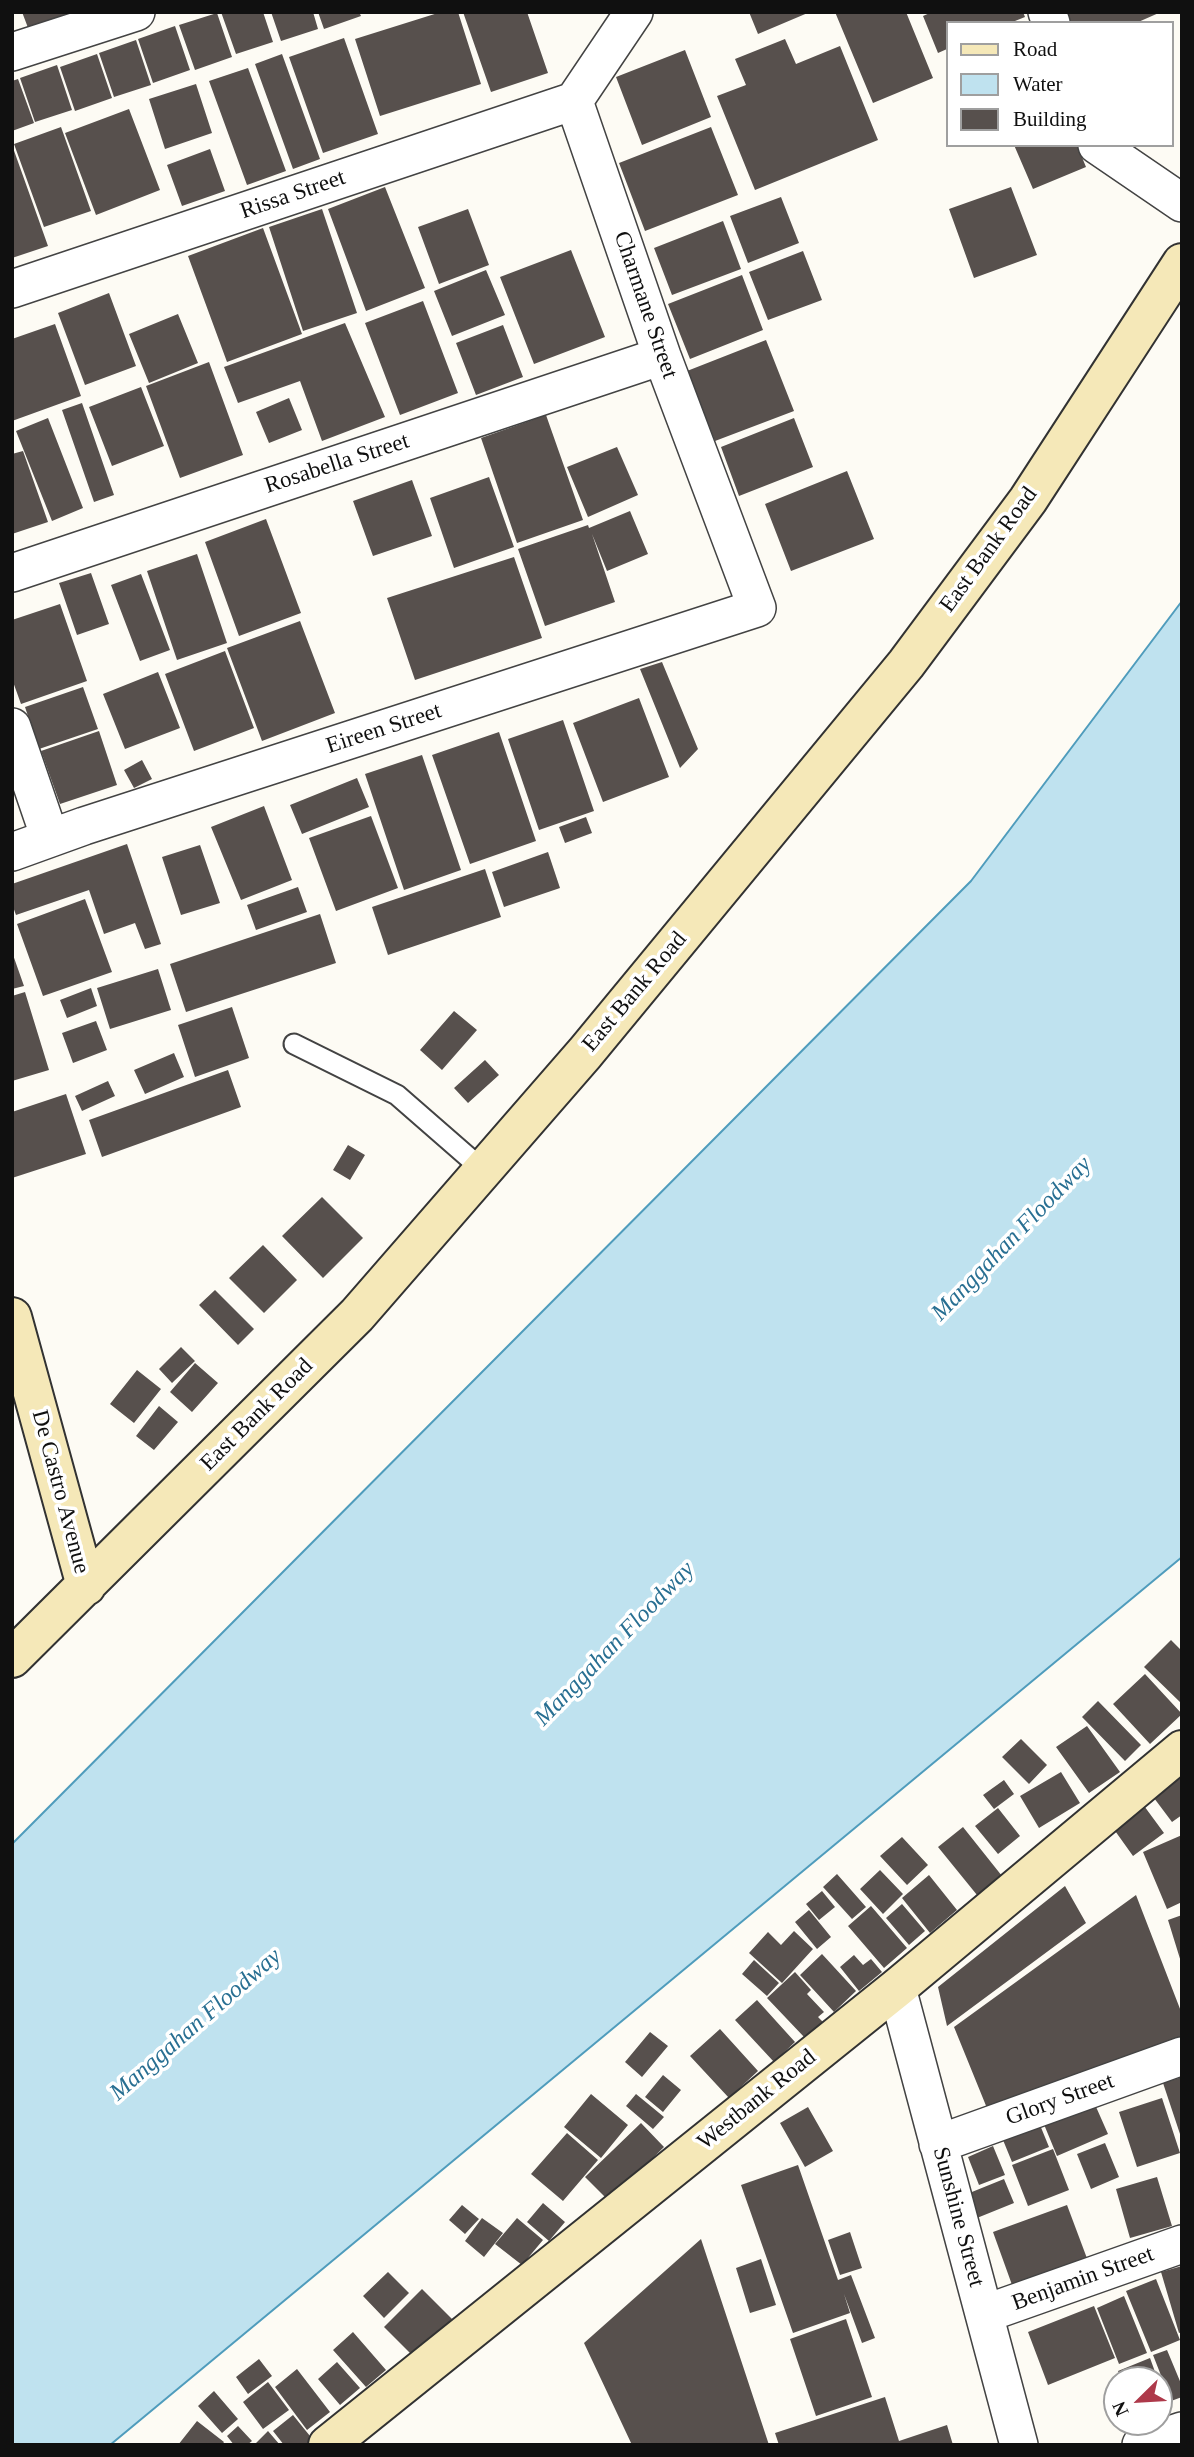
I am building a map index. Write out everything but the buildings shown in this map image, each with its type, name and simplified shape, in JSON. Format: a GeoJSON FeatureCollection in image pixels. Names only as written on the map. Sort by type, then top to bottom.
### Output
{"type":"FeatureCollection","features":[{"type":"Feature","properties":{"kind":"main road","name":"East Bank Road"},"geometry":{"type":"LineString","coordinates":[[12,1658],[357,1315],[585,1053],[906,664],[1027,499],[1182,264]]}},
{"type":"Feature","properties":{"kind":"main road","name":"De Castro Avenue"},"geometry":{"type":"LineString","coordinates":[[12,1317],[86,1586]]}},
{"type":"Feature","properties":{"kind":"main road","name":"Westbank Road"},"geometry":{"type":"LineString","coordinates":[[327,2445],[897,1988],[1182,1751]]}},
{"type":"Feature","properties":{"kind":"street"},"geometry":{"type":"LineString","coordinates":[[12,52],[136,12]]}},
{"type":"Feature","properties":{"kind":"street"},"geometry":{"type":"LineString","coordinates":[[574,101],[634,12]]}},
{"type":"Feature","properties":{"kind":"street","name":"Rissa Street"},"geometry":{"type":"LineString","coordinates":[[12,289],[574,101]]}},
{"type":"Feature","properties":{"kind":"street","name":"Charmane Street"},"geometry":{"type":"LineString","coordinates":[[574,101],[662,356],[757,608]]}},
{"type":"Feature","properties":{"kind":"street"},"geometry":{"type":"LineString","coordinates":[[1100,147],[1182,203]]}},
{"type":"Feature","properties":{"kind":"street","name":"Rosabella Street"},"geometry":{"type":"LineString","coordinates":[[12,573],[662,356]]}},
{"type":"Feature","properties":{"kind":"street","name":"Eireen Street"},"geometry":{"type":"LineString","coordinates":[[12,852],[757,608]]}},
{"type":"Feature","properties":{"kind":"street"},"geometry":{"type":"LineString","coordinates":[[12,727],[50,838]]}},
{"type":"Feature","properties":{"kind":"street","name":"Sunshine Street"},"geometry":{"type":"LineString","coordinates":[[897,1988],[1019,2445]]}},
{"type":"Feature","properties":{"kind":"street","name":"Glory Street"},"geometry":{"type":"LineString","coordinates":[[938,2144],[1182,2056]]}},
{"type":"Feature","properties":{"kind":"street","name":"Benjamin Street"},"geometry":{"type":"LineString","coordinates":[[985,2314],[1182,2244]]}},
{"type":"Feature","properties":{"kind":"street"},"geometry":{"type":"LineString","coordinates":[[1141,2445],[1182,2431]]}},
{"type":"Feature","properties":{"kind":"lane"},"geometry":{"type":"LineString","coordinates":[[293,1044],[397,1094],[483,1170]]}},
{"type":"Feature","properties":{"kind":"water","name":"Manggahan Floodway"},"geometry":{"type":"Polygon","coordinates":[[[1182,601],[1182,1557],[110,2445],[12,2445],[12,1844],[971,881],[1182,601]]]}}]}
